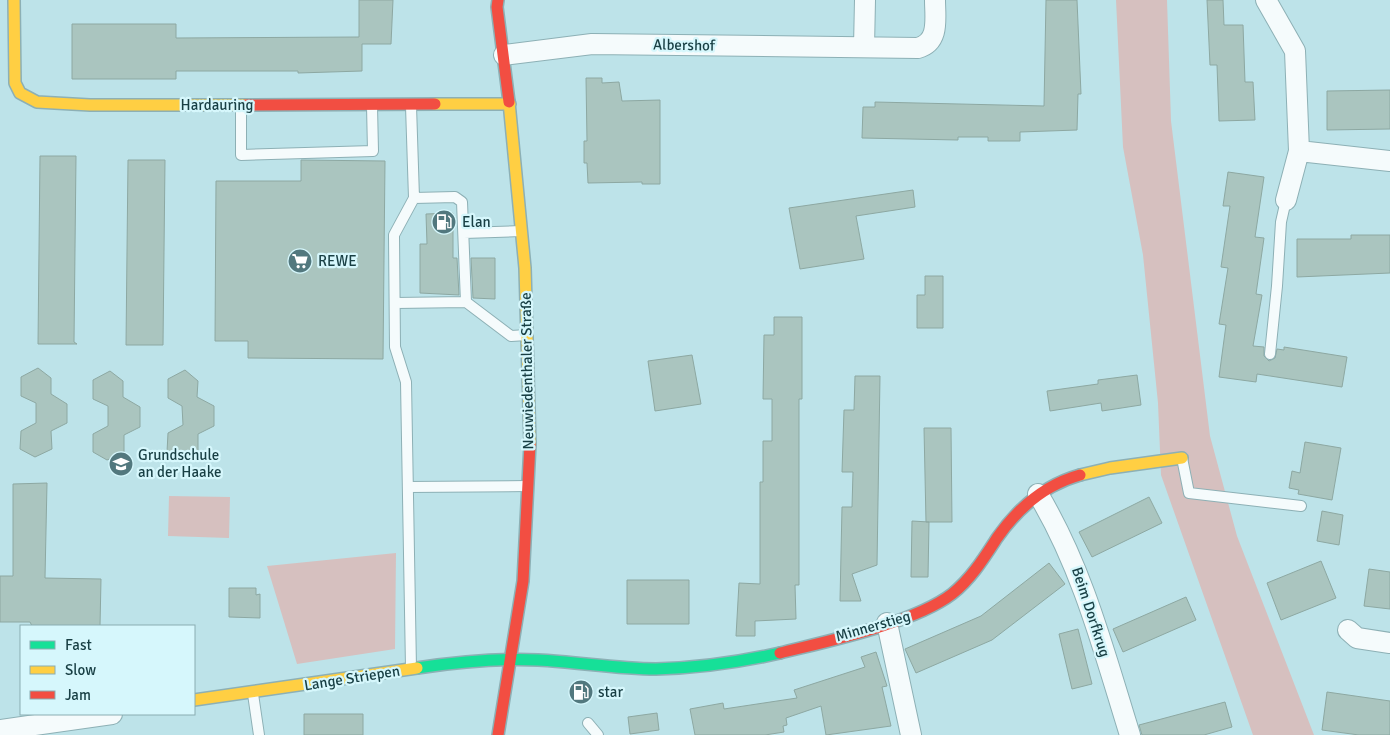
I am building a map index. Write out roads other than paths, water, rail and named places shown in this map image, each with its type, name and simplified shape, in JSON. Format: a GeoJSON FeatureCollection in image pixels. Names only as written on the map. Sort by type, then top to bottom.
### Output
{"type":"FeatureCollection","features":[{"type":"Feature","properties":{"kind":"street","name":"Hardauring"},"geometry":{"type":"LineString","coordinates":[[14,0],[15,83],[20,93],[37,102],[90,105],[411,106],[510,104]]}},
{"type":"Feature","properties":{"kind":"street"},"geometry":{"type":"LineString","coordinates":[[864,47],[865,0]]}},
{"type":"Feature","properties":{"kind":"street","name":"Albershof"},"geometry":{"type":"LineString","coordinates":[[504,55],[592,44],[918,48],[927,44],[935,31],[936,0]]}},
{"type":"Feature","properties":{"kind":"street"},"geometry":{"type":"LineString","coordinates":[[1266,0],[1294,51],[1299,151],[1286,200]]}},
{"type":"Feature","properties":{"kind":"street","name":"Neuwiedenthaler Straße"},"geometry":{"type":"LineString","coordinates":[[496,2],[510,104],[522,231],[528,335],[529,486],[528,531],[498,735]]}},
{"type":"Feature","properties":{"kind":"street"},"geometry":{"type":"LineString","coordinates":[[1299,151],[1390,161]]}},
{"type":"Feature","properties":{"kind":"street","name":"Minnerstieg"},"geometry":{"type":"LineString","coordinates":[[510,659],[541,658],[601,665],[678,668],[769,654],[887,623],[929,608],[946,599],[970,576],[1012,516],[1038,494],[1056,483],[1074,477],[1182,458]]}},
{"type":"Feature","properties":{"kind":"street","name":"Beim Dorfkrug"},"geometry":{"type":"LineString","coordinates":[[1038,494],[1058,526],[1072,557],[1130,735]]}},
{"type":"Feature","properties":{"kind":"street"},"geometry":{"type":"LineString","coordinates":[[887,623],[911,735]]}},
{"type":"Feature","properties":{"kind":"street"},"geometry":{"type":"LineString","coordinates":[[1348,630],[1357,638],[1390,643]]}},
{"type":"Feature","properties":{"kind":"street","name":"Lange Striepen"},"geometry":{"type":"LineString","coordinates":[[195,700],[411,668],[510,659]]}},
{"type":"Feature","properties":{"kind":"street"},"geometry":{"type":"LineString","coordinates":[[0,730],[46,730],[108,715]]}},
{"type":"Feature","properties":{"kind":"lane"},"geometry":{"type":"LineString","coordinates":[[241,105],[241,155],[373,151],[372,106]]}},
{"type":"Feature","properties":{"kind":"lane"},"geometry":{"type":"LineString","coordinates":[[411,106],[414,198],[394,235],[396,347],[406,382],[411,668]]}},
{"type":"Feature","properties":{"kind":"lane"},"geometry":{"type":"LineString","coordinates":[[414,198],[455,197],[462,202],[466,302]]}},
{"type":"Feature","properties":{"kind":"lane"},"geometry":{"type":"LineString","coordinates":[[1270,354],[1277,286],[1280,222],[1286,200]]}},
{"type":"Feature","properties":{"kind":"lane"},"geometry":{"type":"LineString","coordinates":[[464,234],[522,231]]}},
{"type":"Feature","properties":{"kind":"lane"},"geometry":{"type":"LineString","coordinates":[[396,303],[466,302],[511,336],[528,335]]}},
{"type":"Feature","properties":{"kind":"lane"},"geometry":{"type":"LineString","coordinates":[[1182,458],[1189,493],[1301,506]]}},
{"type":"Feature","properties":{"kind":"lane"},"geometry":{"type":"LineString","coordinates":[[408,487],[529,486]]}},
{"type":"Feature","properties":{"kind":"lane"},"geometry":{"type":"LineString","coordinates":[[252,692],[258,735]]}},
{"type":"Feature","properties":{"kind":"lane"},"geometry":{"type":"LineString","coordinates":[[588,723],[598,735]]}},
{"type":"Feature","properties":{"kind":"place","name":"Elan"},"geometry":{"type":"Point","coordinates":[444,222]}},
{"type":"Feature","properties":{"kind":"place","name":"REWE"},"geometry":{"type":"Point","coordinates":[300,261]}},
{"type":"Feature","properties":{"kind":"place","name":"Grundschule an der Haake"},"geometry":{"type":"Point","coordinates":[121,464]}},
{"type":"Feature","properties":{"kind":"place","name":"star"},"geometry":{"type":"Point","coordinates":[581,692]}}]}
